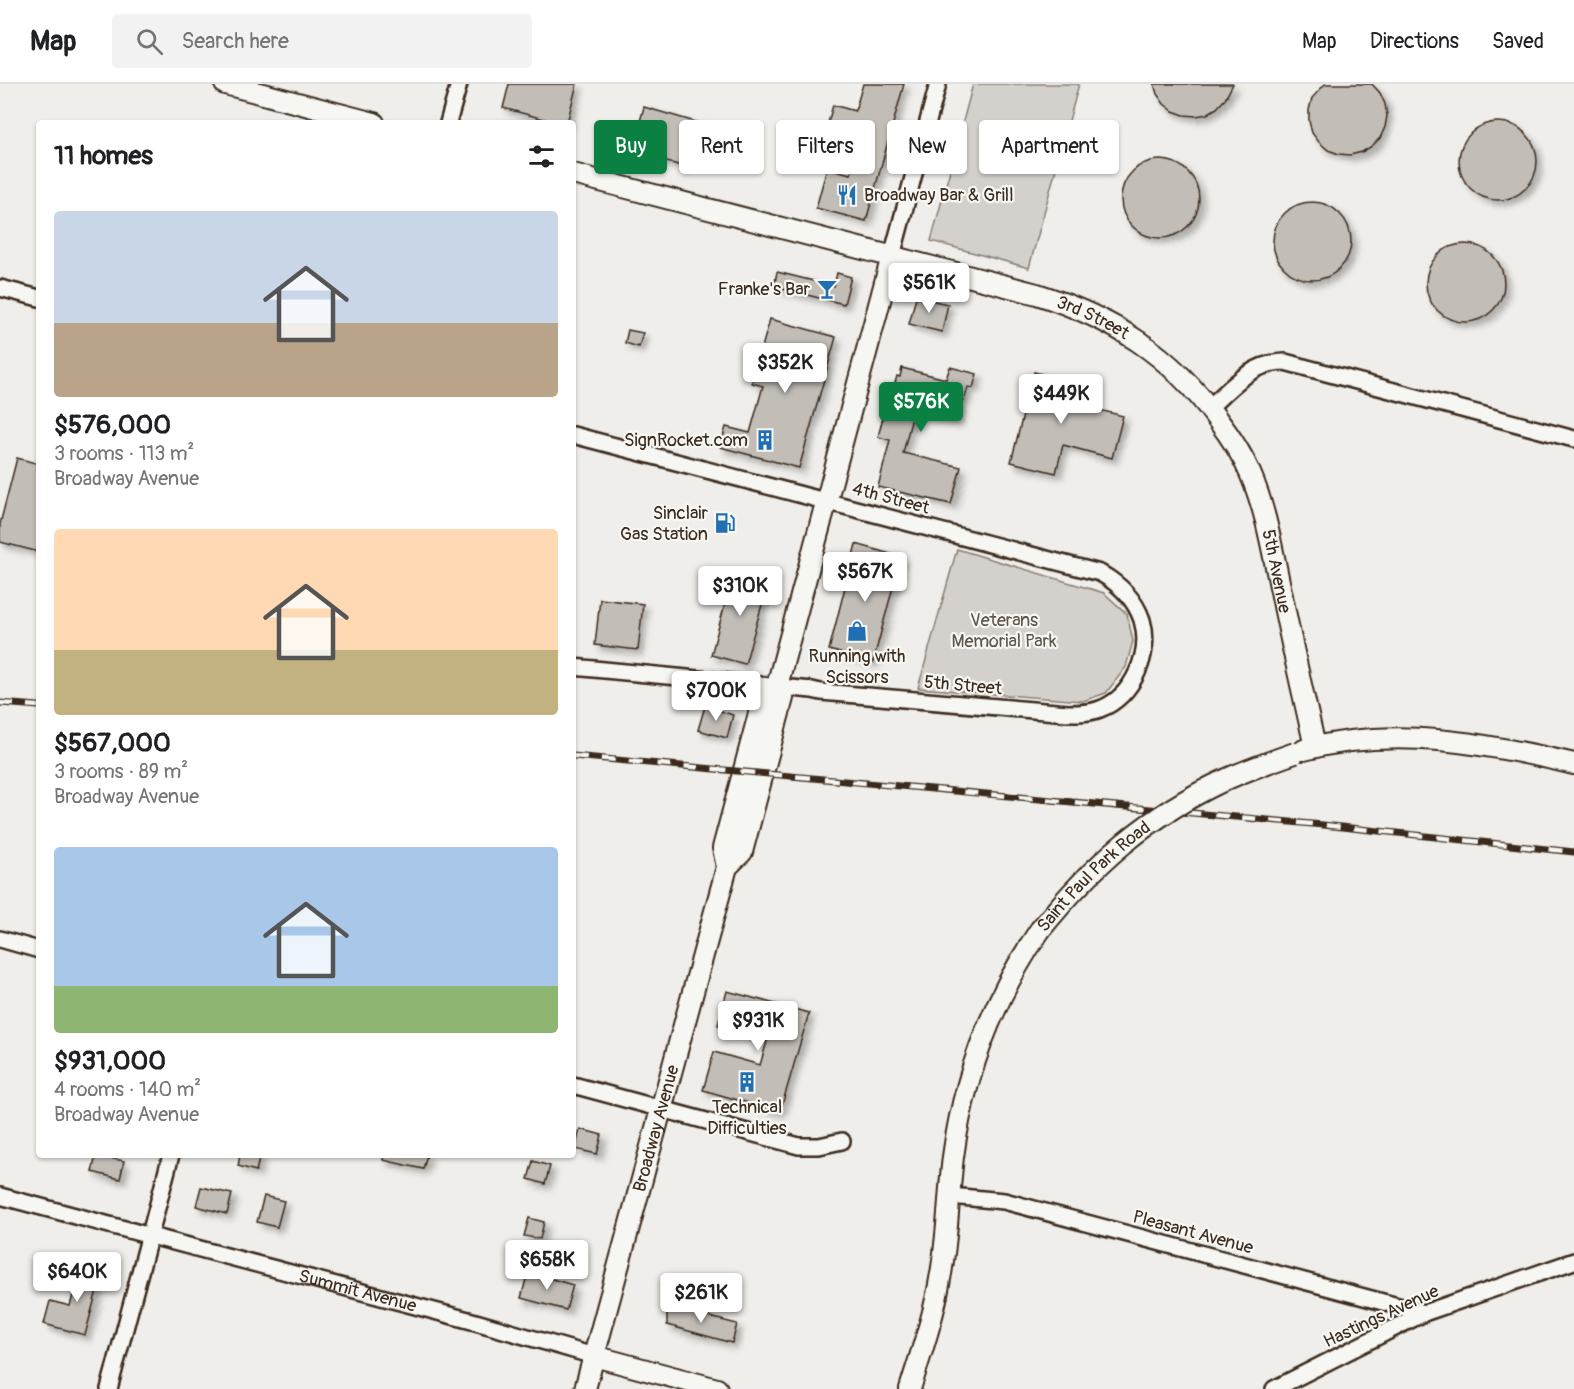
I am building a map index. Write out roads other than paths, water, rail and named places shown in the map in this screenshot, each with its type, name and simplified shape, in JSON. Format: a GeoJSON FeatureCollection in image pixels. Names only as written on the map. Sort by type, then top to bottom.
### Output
{"type":"FeatureCollection","features":[{"type":"Feature","properties":{"kind":"street"},"geometry":{"type":"LineString","coordinates":[[225,84],[363,120]]}},
{"type":"Feature","properties":{"kind":"street"},"geometry":{"type":"LineString","coordinates":[[449,120],[459,84]]}},
{"type":"Feature","properties":{"kind":"street","name":"Broadway Avenue"},"geometry":{"type":"LineString","coordinates":[[585,1389],[728,867],[723,848],[764,695],[777,686],[938,84]]}},
{"type":"Feature","properties":{"kind":"street","name":"3rd Street"},"geometry":{"type":"LineString","coordinates":[[576,175],[1037,294],[1091,314],[1128,334],[1183,377],[1209,408]]}},
{"type":"Feature","properties":{"kind":"street"},"geometry":{"type":"LineString","coordinates":[[0,288],[36,297]]}},
{"type":"Feature","properties":{"kind":"street"},"geometry":{"type":"LineString","coordinates":[[1209,408],[1254,369],[1272,363],[1285,362],[1574,439]]}},
{"type":"Feature","properties":{"kind":"street","name":"5th Avenue"},"geometry":{"type":"LineString","coordinates":[[1209,408],[1244,460],[1261,502],[1315,747]]}},
{"type":"Feature","properties":{"kind":"street","name":"4th Street"},"geometry":{"type":"LineString","coordinates":[[576,436],[1100,573],[1124,591],[1138,612],[1142,620],[1143,657]]}},
{"type":"Feature","properties":{"kind":"street","name":"5th Street"},"geometry":{"type":"LineString","coordinates":[[576,667],[821,692],[1057,712],[1084,712],[1099,710],[1125,692],[1135,677],[1143,657]]}},
{"type":"Feature","properties":{"kind":"street","name":"Saint Paul Park Road"},"geometry":{"type":"LineString","coordinates":[[910,1389],[938,1290],[958,1127],[974,1061],[988,1022],[1010,979],[1040,930],[1101,862],[1155,819],[1183,802],[1229,778],[1315,747],[1374,740],[1440,740],[1498,747],[1574,764]]}},
{"type":"Feature","properties":{"kind":"street"},"geometry":{"type":"LineString","coordinates":[[0,939],[36,949]]}},
{"type":"Feature","properties":{"kind":"street"},"geometry":{"type":"LineString","coordinates":[[576,1086],[799,1146],[819,1146],[842,1141]]}},
{"type":"Feature","properties":{"kind":"street"},"geometry":{"type":"LineString","coordinates":[[109,1389],[170,1158]]}},
{"type":"Feature","properties":{"kind":"street","name":"Summit Avenue"},"geometry":{"type":"LineString","coordinates":[[0,1196],[472,1321],[717,1389]]}},
{"type":"Feature","properties":{"kind":"street","name":"Pleasant Avenue"},"geometry":{"type":"LineString","coordinates":[[950,1196],[1004,1201],[1424,1313]]}},
{"type":"Feature","properties":{"kind":"street","name":"Hastings Avenue"},"geometry":{"type":"LineString","coordinates":[[1274,1389],[1424,1313],[1574,1261]]}},
{"type":"Feature","properties":{"kind":"railway"},"geometry":{"type":"LineString","coordinates":[[0,703],[36,706]]}},
{"type":"Feature","properties":{"kind":"railway"},"geometry":{"type":"LineString","coordinates":[[576,756],[1323,825],[1574,852]]}},
{"type":"Feature","properties":{"kind":"place","name":"Broadway Bar & Grill"},"geometry":{"type":"Point","coordinates":[847,195]}},
{"type":"Feature","properties":{"kind":"place","name":"Franke's Bar"},"geometry":{"type":"Point","coordinates":[827,289]}},
{"type":"Feature","properties":{"kind":"place","name":"SignRocket.com"},"geometry":{"type":"Point","coordinates":[765,440]}},
{"type":"Feature","properties":{"kind":"place","name":"Sinclair Gas Station"},"geometry":{"type":"Point","coordinates":[725,523]}},
{"type":"Feature","properties":{"kind":"place","name":"Running with Scissors"},"geometry":{"type":"Point","coordinates":[857,631]}},
{"type":"Feature","properties":{"kind":"place","name":"Technical Difficulties"},"geometry":{"type":"Point","coordinates":[747,1082]}},
{"type":"Feature","properties":{"kind":"park label","name":"Veterans Memorial Park"},"geometry":{"type":"Point","coordinates":[1004,630]}}]}
